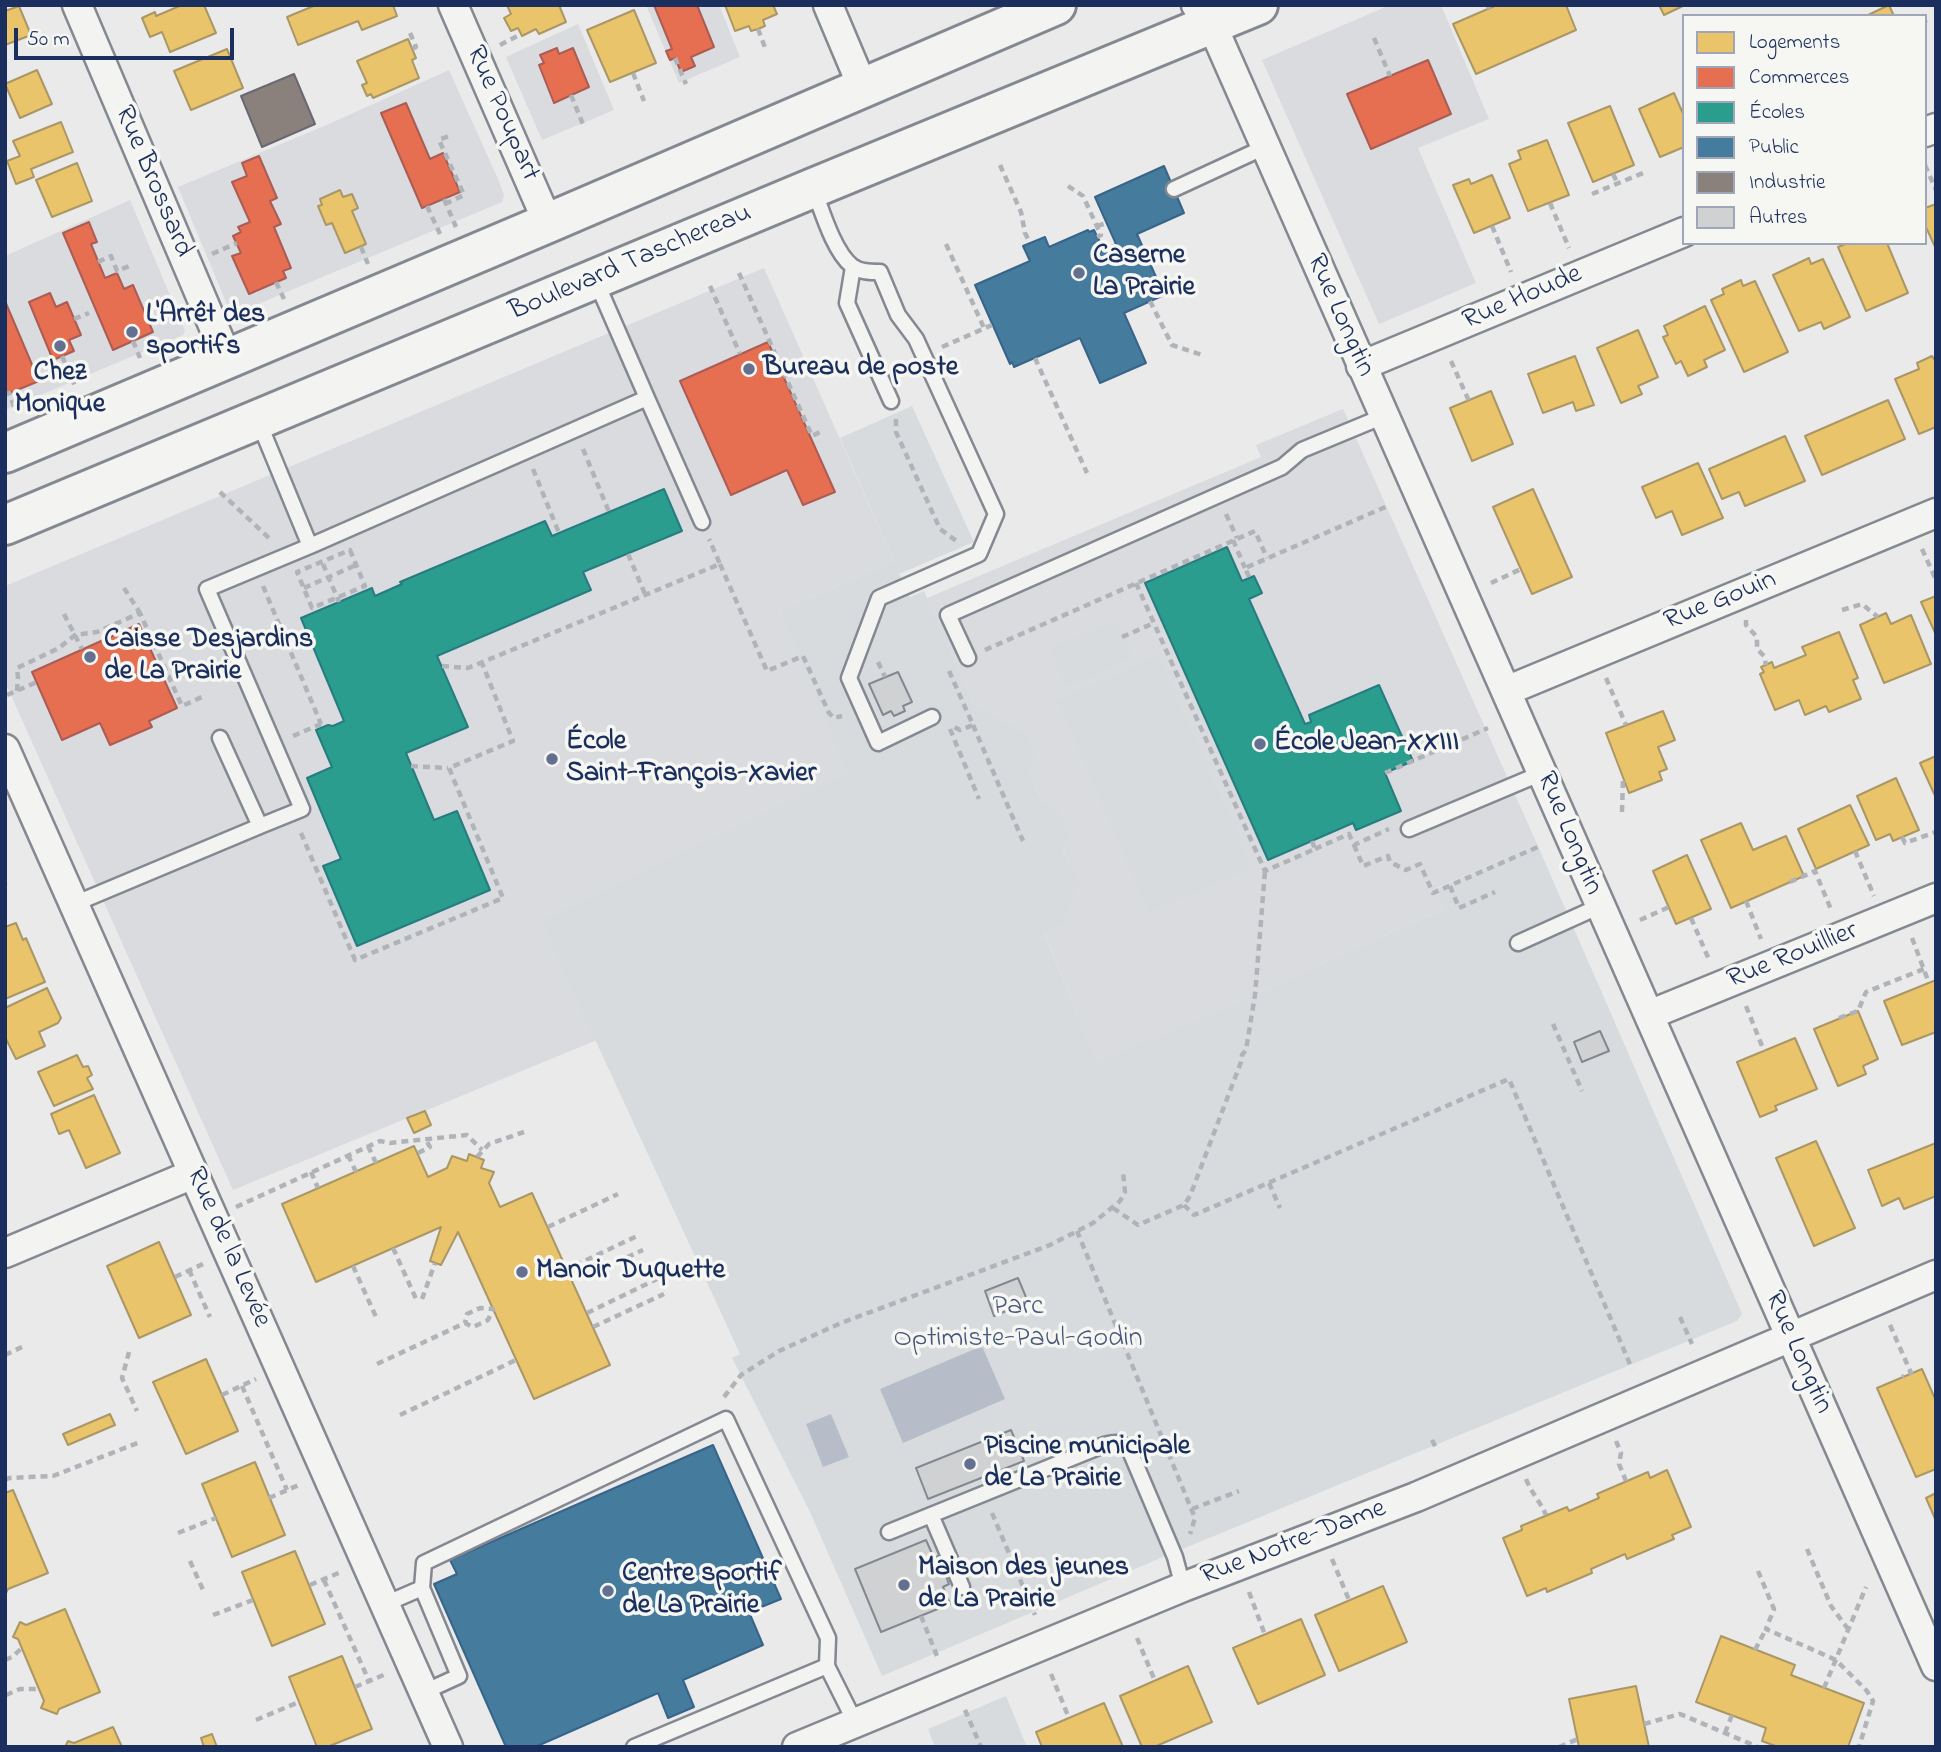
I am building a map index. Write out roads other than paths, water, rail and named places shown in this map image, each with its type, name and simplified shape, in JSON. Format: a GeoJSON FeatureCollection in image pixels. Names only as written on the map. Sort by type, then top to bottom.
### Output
{"type":"FeatureCollection","features":[{"type":"Feature","properties":{"kind":"main road"},"geometry":{"type":"LineString","coordinates":[[5,453],[1056,5]]}},
{"type":"Feature","properties":{"kind":"main road","name":"Boulevard Taschereau"},"geometry":{"type":"LineString","coordinates":[[5,525],[813,188],[1204,15],[1258,5]]}},
{"type":"Feature","properties":{"kind":"street","name":"Rue Brossard"},"geometry":{"type":"LineString","coordinates":[[77,5],[227,358]]}},
{"type":"Feature","properties":{"kind":"street","name":"Rue Poupart"},"geometry":{"type":"LineString","coordinates":[[453,5],[548,223]]}},
{"type":"Feature","properties":{"kind":"street"},"geometry":{"type":"LineString","coordinates":[[828,5],[863,88]]}},
{"type":"Feature","properties":{"kind":"street","name":"Rue Longtin"},"geometry":{"type":"LineString","coordinates":[[1204,15],[1265,146],[1934,1660]]}},
{"type":"Feature","properties":{"kind":"street","name":"Rue Houde"},"geometry":{"type":"LineString","coordinates":[[1361,366],[1682,233]]}},
{"type":"Feature","properties":{"kind":"street","name":"Rue Gouin"},"geometry":{"type":"LineString","coordinates":[[1506,691],[1936,513]]}},
{"type":"Feature","properties":{"kind":"street","name":"Rue de la Levée"},"geometry":{"type":"LineString","coordinates":[[5,749],[448,1747]]}},
{"type":"Feature","properties":{"kind":"street","name":"Rue Rouillier"},"geometry":{"type":"LineString","coordinates":[[1649,1016],[1936,898]]}},
{"type":"Feature","properties":{"kind":"street"},"geometry":{"type":"LineString","coordinates":[[5,1253],[193,1174]]}},
{"type":"Feature","properties":{"kind":"street","name":"Rue Notre-Dame"},"geometry":{"type":"LineString","coordinates":[[797,1747],[1183,1587],[1416,1497],[1936,1275]]}},
{"type":"Feature","properties":{"kind":"lane"},"geometry":{"type":"LineString","coordinates":[[1174,189],[1265,146]]}},
{"type":"Feature","properties":{"kind":"lane"},"geometry":{"type":"LineString","coordinates":[[813,188],[831,235],[845,258],[853,267],[865,272],[880,272],[898,315],[916,339],[996,514],[979,554],[879,597],[849,678],[878,743],[932,717]]}},
{"type":"Feature","properties":{"kind":"lane"},"geometry":{"type":"LineString","coordinates":[[853,267],[848,303],[893,407]]}},
{"type":"Feature","properties":{"kind":"lane"},"geometry":{"type":"LineString","coordinates":[[595,279],[702,522]]}},
{"type":"Feature","properties":{"kind":"lane"},"geometry":{"type":"LineString","coordinates":[[74,904],[302,809],[207,589],[647,398]]}},
{"type":"Feature","properties":{"kind":"lane"},"geometry":{"type":"LineString","coordinates":[[968,658],[948,615],[1282,467],[1302,450],[1384,416]]}},
{"type":"Feature","properties":{"kind":"lane"},"geometry":{"type":"LineString","coordinates":[[258,419],[310,545]]}},
{"type":"Feature","properties":{"kind":"lane"},"geometry":{"type":"LineString","coordinates":[[220,738],[260,826]]}},
{"type":"Feature","properties":{"kind":"lane"},"geometry":{"type":"LineString","coordinates":[[1409,830],[1542,773]]}},
{"type":"Feature","properties":{"kind":"lane"},"geometry":{"type":"LineString","coordinates":[[1517,943],[1600,906]]}},
{"type":"Feature","properties":{"kind":"lane"},"geometry":{"type":"LineString","coordinates":[[424,1692],[459,1676],[422,1588],[424,1563],[726,1419],[828,1638],[827,1666],[855,1722]]}},
{"type":"Feature","properties":{"kind":"lane"},"geometry":{"type":"LineString","coordinates":[[889,1532],[1116,1442],[1125,1445],[1130,1451],[1175,1557],[1183,1587]]}},
{"type":"Feature","properties":{"kind":"lane"},"geometry":{"type":"LineString","coordinates":[[931,1515],[962,1587]]}},
{"type":"Feature","properties":{"kind":"lane"},"geometry":{"type":"LineString","coordinates":[[385,1604],[422,1588]]}},
{"type":"Feature","properties":{"kind":"lane"},"geometry":{"type":"LineString","coordinates":[[634,1747],[827,1666]]}},
{"type":"Feature","properties":{"kind":"place","name":"Caserne La Prairie"},"geometry":{"type":"Point","coordinates":[1079,273]}},
{"type":"Feature","properties":{"kind":"place","name":"L'Arrêt des sportifs"},"geometry":{"type":"Point","coordinates":[132,332]}},
{"type":"Feature","properties":{"kind":"place","name":"Chez Monique"},"geometry":{"type":"Point","coordinates":[60,346]}},
{"type":"Feature","properties":{"kind":"place","name":"Bureau de poste"},"geometry":{"type":"Point","coordinates":[749,369]}},
{"type":"Feature","properties":{"kind":"place","name":"Caisse Desjardins de La Prairie"},"geometry":{"type":"Point","coordinates":[90,657]}},
{"type":"Feature","properties":{"kind":"place","name":"École Jean-XXIII"},"geometry":{"type":"Point","coordinates":[1260,744]}},
{"type":"Feature","properties":{"kind":"place","name":"École Saint-François-Xavier"},"geometry":{"type":"Point","coordinates":[552,759]}},
{"type":"Feature","properties":{"kind":"place","name":"Manoir Duquette"},"geometry":{"type":"Point","coordinates":[522,1272]}},
{"type":"Feature","properties":{"kind":"place","name":"Piscine municipale de La Prairie"},"geometry":{"type":"Point","coordinates":[970,1464]}},
{"type":"Feature","properties":{"kind":"place","name":"Maison des jeunes de La Prairie"},"geometry":{"type":"Point","coordinates":[904,1585]}},
{"type":"Feature","properties":{"kind":"place","name":"Centre sportif de La Prairie"},"geometry":{"type":"Point","coordinates":[608,1591]}},
{"type":"Feature","properties":{"kind":"park label","name":"Parc Optimiste-Paul-Godin"},"geometry":{"type":"Point","coordinates":[1018,1324]}}]}
